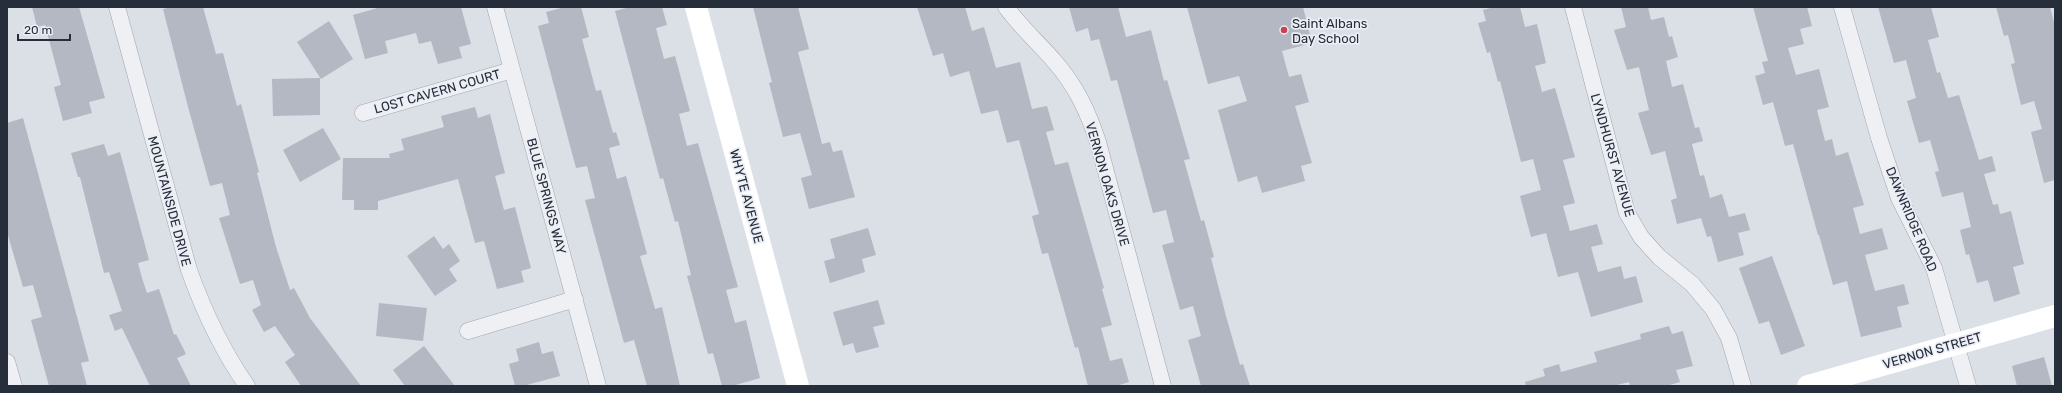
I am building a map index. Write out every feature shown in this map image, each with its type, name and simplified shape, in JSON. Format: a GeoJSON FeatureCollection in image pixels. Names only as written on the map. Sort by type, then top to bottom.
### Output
{"type":"FeatureCollection","features":[{"type":"Feature","properties":{"kind":"street","name":"MOUNTAINSIDE DRIVE"},"geometry":{"type":"LineString","coordinates":[[117,7],[189,270],[203,310],[222,347],[247,386]]}},
{"type":"Feature","properties":{"kind":"street","name":"BLUE SPRINGS WAY"},"geometry":{"type":"LineString","coordinates":[[495,7],[576,299],[598,386]]}},
{"type":"Feature","properties":{"kind":"street","name":"WHYTE AVENUE"},"geometry":{"type":"LineString","coordinates":[[696,7],[798,386]]}},
{"type":"Feature","properties":{"kind":"street","name":"VERNON OAKS DRIVE"},"geometry":{"type":"LineString","coordinates":[[1006,7],[1015,20],[1055,61],[1073,86],[1086,109],[1098,142],[1163,386]]}},
{"type":"Feature","properties":{"kind":"street","name":"LYNDHURST AVENUE"},"geometry":{"type":"LineString","coordinates":[[1573,7],[1627,214],[1641,236],[1659,257],[1692,284],[1713,310],[1729,338],[1743,386]]}},
{"type":"Feature","properties":{"kind":"street","name":"DAWNRIDGE ROAD"},"geometry":{"type":"LineString","coordinates":[[1842,7],[1879,138],[1899,198],[1934,268],[1968,386]]}},
{"type":"Feature","properties":{"kind":"street","name":"LOST CAVERN COURT"},"geometry":{"type":"LineString","coordinates":[[363,113],[512,70]]}},
{"type":"Feature","properties":{"kind":"street"},"geometry":{"type":"LineString","coordinates":[[468,331],[576,299]]}},
{"type":"Feature","properties":{"kind":"street","name":"VERNON STREET"},"geometry":{"type":"LineString","coordinates":[[1808,386],[2055,316]]}},
{"type":"Feature","properties":{"kind":"street"},"geometry":{"type":"LineString","coordinates":[[7,362],[14,386]]}},
{"type":"Feature","properties":{"kind":"building"},"geometry":{"type":"Polygon","coordinates":[[[32,7],[79,7],[105,98],[89,102],[92,113],[63,121],[54,87],[61,85],[45,25],[37,27],[32,7]]]}},
{"type":"Feature","properties":{"kind":"building"},"geometry":{"type":"Polygon","coordinates":[[[172,7],[203,7],[216,54],[223,53],[237,106],[241,104],[259,172],[257,173],[276,247],[290,290],[294,288],[310,318],[361,386],[301,386],[285,362],[295,355],[275,326],[264,332],[252,310],[261,305],[253,280],[240,284],[219,218],[230,215],[222,183],[210,186],[188,107],[163,9],[172,7]]]}},
{"type":"Feature","properties":{"kind":"building"},"geometry":{"type":"Polygon","coordinates":[[[381,7],[461,7],[471,44],[459,47],[462,58],[438,64],[431,41],[419,44],[416,33],[385,41],[388,53],[365,59],[353,15],[381,7]]]}},
{"type":"Feature","properties":{"kind":"building"},"geometry":{"type":"Polygon","coordinates":[[[565,7],[581,7],[589,37],[582,39],[596,91],[601,90],[613,133],[616,132],[620,145],[609,148],[617,179],[626,176],[647,254],[640,256],[655,309],[662,307],[680,386],[647,386],[634,340],[624,343],[585,200],[595,198],[587,166],[576,168],[538,26],[549,23],[546,12],[565,7]]]}},
{"type":"Feature","properties":{"kind":"building"},"geometry":{"type":"Polygon","coordinates":[[[630,7],[662,7],[667,25],[656,28],[664,59],[675,56],[690,111],[679,114],[687,146],[698,143],[738,287],[726,290],[735,323],[746,320],[760,378],[732,386],[722,386],[713,353],[708,354],[687,276],[691,275],[678,221],[675,222],[663,178],[660,179],[615,11],[630,7]]]}},
{"type":"Feature","properties":{"kind":"building"},"geometry":{"type":"Polygon","coordinates":[[[753,7],[798,7],[809,49],[798,52],[822,144],[830,142],[833,152],[842,150],[855,197],[809,209],[801,178],[812,175],[800,133],[783,137],[769,83],[772,82],[753,7]]]}},
{"type":"Feature","properties":{"kind":"building"},"geometry":{"type":"Polygon","coordinates":[[[917,7],[965,7],[972,31],[984,27],[996,68],[1020,62],[1032,109],[1047,106],[1054,130],[1046,132],[1055,165],[1068,162],[1104,288],[1102,289],[1112,325],[1101,328],[1110,361],[1122,358],[1129,382],[1116,386],[1088,386],[1078,347],[1075,348],[1048,253],[1042,254],[1032,216],[1039,214],[1019,140],[1007,143],[998,110],[981,114],[969,71],[950,77],[943,53],[933,56],[917,7]]]}},
{"type":"Feature","properties":{"kind":"building"},"geometry":{"type":"Polygon","coordinates":[[[1069,7],[1118,7],[1126,37],[1151,30],[1164,81],[1167,80],[1190,159],[1184,160],[1201,221],[1204,220],[1214,257],[1211,258],[1226,316],[1240,365],[1243,364],[1250,386],[1201,386],[1188,340],[1201,336],[1193,306],[1180,310],[1162,245],[1174,242],[1166,210],[1153,213],[1117,80],[1111,81],[1099,39],[1091,41],[1088,28],[1076,32],[1069,7]]]}},
{"type":"Feature","properties":{"kind":"building"},"geometry":{"type":"Polygon","coordinates":[[[1187,7],[1303,7],[1312,43],[1282,51],[1289,77],[1301,74],[1309,102],[1295,106],[1312,163],[1301,166],[1305,181],[1262,193],[1257,176],[1238,182],[1218,110],[1247,101],[1239,76],[1208,84],[1187,7]]]}},
{"type":"Feature","properties":{"kind":"building"},"geometry":{"type":"Polygon","coordinates":[[[1495,7],[1520,7],[1525,27],[1537,24],[1546,63],[1535,66],[1542,92],[1555,88],[1575,157],[1563,160],[1575,203],[1563,206],[1570,231],[1597,224],[1603,244],[1591,247],[1598,272],[1621,266],[1624,279],[1636,276],[1643,302],[1591,317],[1578,272],[1558,277],[1546,233],[1531,237],[1520,196],[1541,190],[1533,159],[1521,162],[1500,81],[1498,82],[1490,52],[1487,53],[1478,23],[1486,21],[1483,10],[1495,7]]]}},
{"type":"Feature","properties":{"kind":"building"},"geometry":{"type":"Polygon","coordinates":[[[1621,7],[1648,7],[1651,20],[1664,17],[1669,37],[1672,36],[1678,57],[1666,61],[1672,87],[1683,84],[1695,128],[1699,127],[1703,141],[1692,144],[1700,176],[1704,175],[1710,198],[1722,194],[1729,217],[1745,213],[1750,230],[1738,233],[1744,255],[1718,262],[1711,236],[1707,237],[1701,218],[1677,224],[1671,200],[1677,198],[1665,151],[1651,155],[1638,113],[1649,110],[1639,67],[1627,70],[1614,30],[1626,27],[1621,7]]]}},
{"type":"Feature","properties":{"kind":"building"},"geometry":{"type":"Polygon","coordinates":[[[1753,7],[1807,7],[1812,26],[1800,29],[1804,44],[1788,48],[1796,75],[1819,69],[1829,107],[1817,110],[1825,141],[1832,139],[1836,156],[1848,152],[1864,205],[1853,208],[1860,234],[1882,228],[1888,249],[1865,255],[1875,291],[1904,284],[1909,304],[1897,307],[1902,327],[1861,337],[1847,281],[1833,285],[1793,144],[1785,146],[1773,102],[1763,105],[1755,76],[1765,73],[1762,62],[1768,61],[1753,7]]]}},
{"type":"Feature","properties":{"kind":"building"},"geometry":{"type":"Polygon","coordinates":[[[1878,7],[1931,7],[1939,37],[1928,40],[1937,73],[1940,72],[1948,98],[1959,95],[1979,160],[1992,156],[1996,171],[1984,174],[1993,205],[1998,204],[2000,214],[2011,211],[2024,264],[2013,267],[2020,294],[1994,302],[1988,280],[1977,283],[1969,254],[1966,255],[1960,230],[1971,227],[1963,192],[1942,197],[1935,172],[1939,171],[1930,140],[1919,143],[1907,101],[1916,98],[1906,60],[1894,63],[1878,7]]]}},
{"type":"Feature","properties":{"kind":"building"},"geometry":{"type":"Polygon","coordinates":[[[1996,7],[2050,7],[2055,26],[2055,180],[2044,183],[2031,132],[2042,129],[2034,101],[2021,105],[2011,64],[2015,63],[2008,35],[2004,36],[1996,7]]]}},
{"type":"Feature","properties":{"kind":"building"},"geometry":{"type":"Polygon","coordinates":[[[329,21],[353,59],[321,79],[297,42],[329,21]]]}},
{"type":"Feature","properties":{"kind":"building"},"geometry":{"type":"Polygon","coordinates":[[[320,78],[320,115],[273,116],[272,79],[320,78]]]}},
{"type":"Feature","properties":{"kind":"building"},"geometry":{"type":"Polygon","coordinates":[[[475,107],[478,118],[490,114],[505,173],[495,176],[504,210],[515,207],[531,268],[521,271],[524,282],[497,289],[484,241],[475,243],[458,179],[378,201],[378,210],[354,210],[354,200],[342,200],[343,158],[390,158],[389,154],[404,150],[401,139],[444,127],[441,116],[475,107]]]}},
{"type":"Feature","properties":{"kind":"building"},"geometry":{"type":"Polygon","coordinates":[[[23,118],[89,361],[81,363],[87,386],[49,386],[31,320],[42,317],[33,285],[23,287],[7,232],[7,123],[23,118]]]}},
{"type":"Feature","properties":{"kind":"building"},"geometry":{"type":"Polygon","coordinates":[[[323,128],[341,159],[300,182],[283,150],[323,128]]]}},
{"type":"Feature","properties":{"kind":"building"},"geometry":{"type":"Polygon","coordinates":[[[104,144],[108,156],[120,152],[149,260],[138,263],[142,278],[147,293],[159,289],[174,335],[176,334],[186,354],[177,358],[191,386],[150,386],[122,328],[115,331],[109,315],[122,311],[109,272],[104,273],[80,177],[78,177],[71,153],[104,144]]]}},
{"type":"Feature","properties":{"kind":"building"},"geometry":{"type":"Polygon","coordinates":[[[868,228],[876,255],[862,259],[865,272],[830,283],[824,261],[835,258],[830,239],[868,228]]]}},
{"type":"Feature","properties":{"kind":"building"},"geometry":{"type":"Polygon","coordinates":[[[434,236],[443,249],[449,244],[460,261],[449,269],[457,281],[435,296],[407,256],[434,236]]]}},
{"type":"Feature","properties":{"kind":"building"},"geometry":{"type":"Polygon","coordinates":[[[1772,256],[1805,346],[1781,355],[1769,321],[1759,324],[1739,268],[1772,256]]]}},
{"type":"Feature","properties":{"kind":"building"},"geometry":{"type":"Polygon","coordinates":[[[878,300],[885,324],[873,327],[879,347],[856,353],[853,343],[843,346],[833,312],[878,300]]]}},
{"type":"Feature","properties":{"kind":"building"},"geometry":{"type":"Polygon","coordinates":[[[379,303],[427,308],[423,341],[376,336],[379,303]]]}},
{"type":"Feature","properties":{"kind":"building"},"geometry":{"type":"Polygon","coordinates":[[[1669,326],[1672,334],[1683,331],[1693,366],[1676,370],[1680,382],[1666,386],[1630,386],[1629,382],[1613,386],[1526,386],[1525,382],[1545,376],[1543,369],[1559,364],[1561,372],[1597,362],[1594,352],[1641,339],[1640,334],[1669,326]]]}},
{"type":"Feature","properties":{"kind":"building"},"geometry":{"type":"Polygon","coordinates":[[[539,342],[542,354],[553,351],[560,376],[523,386],[515,386],[509,364],[519,361],[516,349],[539,342]]]}},
{"type":"Feature","properties":{"kind":"building"},"geometry":{"type":"Polygon","coordinates":[[[424,346],[455,386],[405,386],[393,370],[424,346]]]}},
{"type":"Feature","properties":{"kind":"building"},"geometry":{"type":"Polygon","coordinates":[[[2044,357],[2052,386],[2017,386],[2012,366],[2044,357]]]}},
{"type":"Feature","properties":{"kind":"place","name":"Saint Albans Day School"},"geometry":{"type":"Point","coordinates":[1284,30]}}]}
